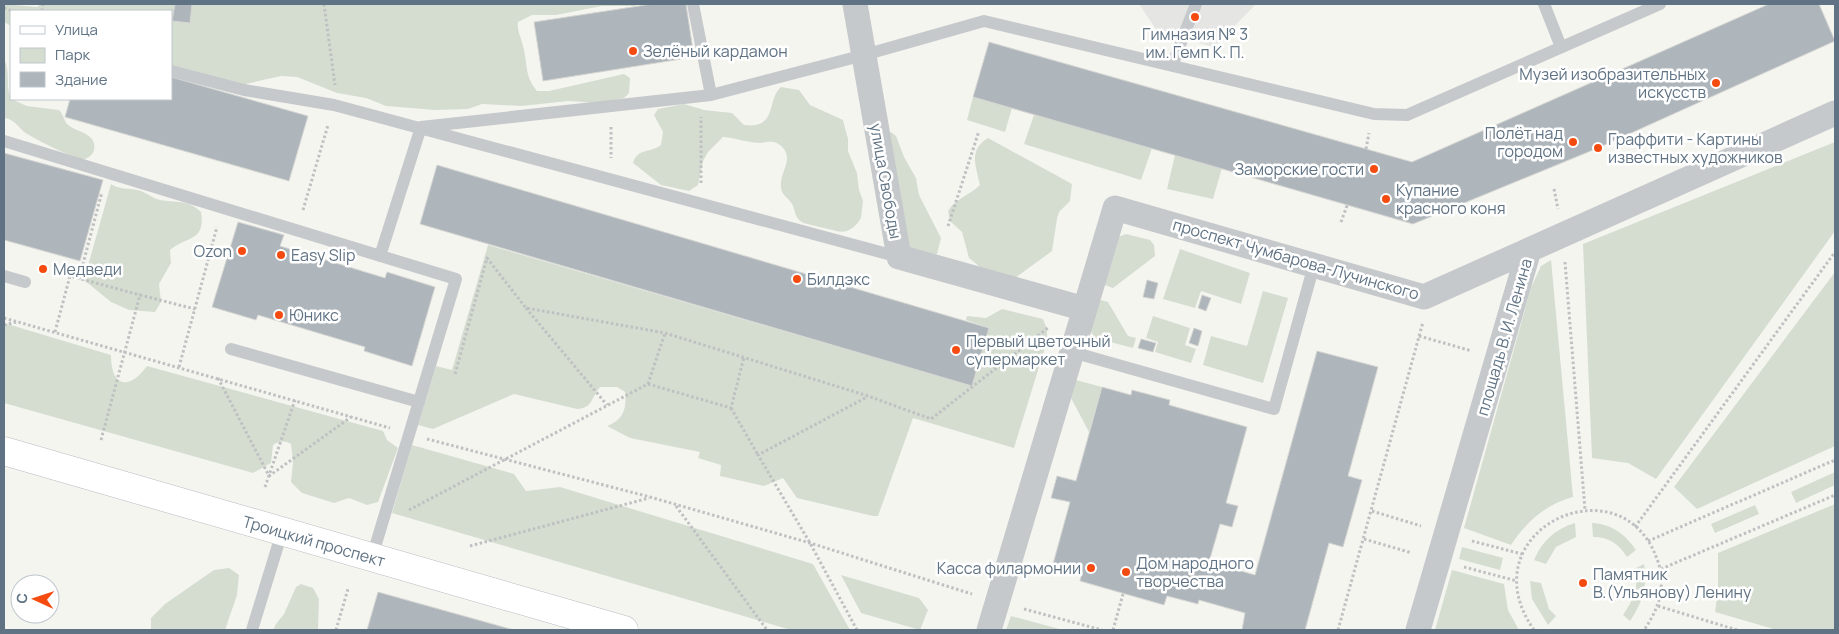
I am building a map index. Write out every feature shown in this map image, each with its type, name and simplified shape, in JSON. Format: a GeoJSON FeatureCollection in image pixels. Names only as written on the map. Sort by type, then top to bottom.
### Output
{"type":"FeatureCollection","features":[{"type":"Feature","properties":{"kind":"main road","name":"Троицкий проспект"},"geometry":{"type":"LineString","coordinates":[[4,451],[624,630]]}},
{"type":"Feature","properties":{"kind":"street","name":"улица Свободы"},"geometry":{"type":"LineString","coordinates":[[855,4],[899,258],[1085,309]]}},
{"type":"Feature","properties":{"kind":"street","name":"площадь В. И. Ленина"},"geometry":{"type":"LineString","coordinates":[[1418,630],[1529,250],[1835,113]]}},
{"type":"Feature","properties":{"kind":"street","name":"проспект Чумбарова-Лучинского"},"geometry":{"type":"LineString","coordinates":[[1085,309],[1115,208],[1424,297],[1529,250]]}},
{"type":"Feature","properties":{"kind":"street"},"geometry":{"type":"LineString","coordinates":[[989,630],[1085,309]]}},
{"type":"Feature","properties":{"kind":"lane"},"geometry":{"type":"LineString","coordinates":[[693,4],[706,95]]}},
{"type":"Feature","properties":{"kind":"lane"},"geometry":{"type":"LineString","coordinates":[[1172,66],[1196,4]]}},
{"type":"Feature","properties":{"kind":"lane"},"geometry":{"type":"LineString","coordinates":[[1544,4],[1561,47]]}},
{"type":"Feature","properties":{"kind":"lane"},"geometry":{"type":"LineString","coordinates":[[421,127],[706,95],[864,55],[984,21],[1374,114],[1407,115],[1660,4]]}},
{"type":"Feature","properties":{"kind":"lane"},"geometry":{"type":"LineString","coordinates":[[172,71],[244,90],[334,105],[421,127],[899,258]]}},
{"type":"Feature","properties":{"kind":"lane"},"geometry":{"type":"LineString","coordinates":[[380,256],[421,127]]}},
{"type":"Feature","properties":{"kind":"lane"},"geometry":{"type":"LineString","coordinates":[[4,141],[456,280],[372,558]]}},
{"type":"Feature","properties":{"kind":"lane"},"geometry":{"type":"LineString","coordinates":[[1072,352],[1274,409],[1314,265]]}},
{"type":"Feature","properties":{"kind":"lane"},"geometry":{"type":"LineString","coordinates":[[4,276],[25,282]]}},
{"type":"Feature","properties":{"kind":"lane"},"geometry":{"type":"LineString","coordinates":[[231,349],[419,402]]}},
{"type":"Feature","properties":{"kind":"lane"},"geometry":{"type":"LineString","coordinates":[[252,630],[282,532]]}},
{"type":"Feature","properties":{"kind":"path"},"geometry":{"type":"LineString","coordinates":[[700,204],[706,95]]}},
{"type":"Feature","properties":{"kind":"path"},"geometry":{"type":"LineString","coordinates":[[610,106],[611,179]]}},
{"type":"Feature","properties":{"kind":"path"},"geometry":{"type":"LineString","coordinates":[[948,226],[979,131]]}},
{"type":"Feature","properties":{"kind":"path"},"geometry":{"type":"LineString","coordinates":[[79,279],[107,173]]}},
{"type":"Feature","properties":{"kind":"path"},"geometry":{"type":"LineString","coordinates":[[1342,222],[1348,203]]}},
{"type":"Feature","properties":{"kind":"path"},"geometry":{"type":"LineString","coordinates":[[179,367],[222,208]]}},
{"type":"Feature","properties":{"kind":"path"},"geometry":{"type":"LineString","coordinates":[[1564,252],[1585,510]]}},
{"type":"Feature","properties":{"kind":"path"},"geometry":{"type":"LineString","coordinates":[[1635,527],[1835,252]]}},
{"type":"Feature","properties":{"kind":"path"},"geometry":{"type":"LineString","coordinates":[[455,374],[487,258],[607,405]]}},
{"type":"Feature","properties":{"kind":"path"},"geometry":{"type":"LineString","coordinates":[[55,332],[70,276],[195,309]]}},
{"type":"Feature","properties":{"kind":"path"},"geometry":{"type":"LineString","coordinates":[[101,440],[140,295]]}},
{"type":"Feature","properties":{"kind":"path"},"geometry":{"type":"LineString","coordinates":[[526,308],[665,333],[868,396],[931,420],[1053,324]]}},
{"type":"Feature","properties":{"kind":"path"},"geometry":{"type":"LineString","coordinates":[[1338,630],[1424,317]]}},
{"type":"Feature","properties":{"kind":"path"},"geometry":{"type":"LineString","coordinates":[[4,318],[410,434]]}},
{"type":"Feature","properties":{"kind":"path"},"geometry":{"type":"LineString","coordinates":[[4,325],[17,322]]}},
{"type":"Feature","properties":{"kind":"path"},"geometry":{"type":"LineString","coordinates":[[648,384],[665,333]]}},
{"type":"Feature","properties":{"kind":"path"},"geometry":{"type":"LineString","coordinates":[[1419,336],[1466,350]]}},
{"type":"Feature","properties":{"kind":"path"},"geometry":{"type":"LineString","coordinates":[[731,408],[744,357]]}},
{"type":"Feature","properties":{"kind":"path"},"geometry":{"type":"LineString","coordinates":[[218,378],[269,476]]}},
{"type":"Feature","properties":{"kind":"path"},"geometry":{"type":"LineString","coordinates":[[404,513],[648,384],[731,408],[810,543],[857,630]]}},
{"type":"Feature","properties":{"kind":"path"},"geometry":{"type":"LineString","coordinates":[[758,455],[868,396]]}},
{"type":"Feature","properties":{"kind":"path"},"geometry":{"type":"LineString","coordinates":[[265,487],[295,400]]}},
{"type":"Feature","properties":{"kind":"path"},"geometry":{"type":"LineString","coordinates":[[269,476],[351,417]]}},
{"type":"Feature","properties":{"kind":"path"},"geometry":{"type":"LineString","coordinates":[[424,438],[650,497],[810,543],[976,595]]}},
{"type":"Feature","properties":{"kind":"path"},"geometry":{"type":"LineString","coordinates":[[1648,540],[1835,460]]}},
{"type":"Feature","properties":{"kind":"path"},"geometry":{"type":"LineString","coordinates":[[1661,569],[1835,495]]}},
{"type":"Feature","properties":{"kind":"path"},"geometry":{"type":"LineString","coordinates":[[470,546],[650,497]]}},
{"type":"Feature","properties":{"kind":"path"},"geometry":{"type":"LineString","coordinates":[[675,505],[767,630]]}},
{"type":"Feature","properties":{"kind":"path"},"geometry":{"type":"LineString","coordinates":[[1534,630],[1525,617],[1518,600],[1516,581],[1522,554],[1532,537],[1548,524],[1565,514],[1585,510],[1612,514],[1635,527],[1648,540],[1661,569],[1662,586],[1658,606],[1644,630]]}},
{"type":"Feature","properties":{"kind":"path"},"geometry":{"type":"LineString","coordinates":[[1372,511],[1421,526]]}},
{"type":"Feature","properties":{"kind":"path"},"geometry":{"type":"LineString","coordinates":[[1364,539],[1413,553]]}},
{"type":"Feature","properties":{"kind":"path"},"geometry":{"type":"LineString","coordinates":[[1469,540],[1522,554]]}},
{"type":"Feature","properties":{"kind":"path"},"geometry":{"type":"LineString","coordinates":[[1462,566],[1516,581]]}},
{"type":"Feature","properties":{"kind":"path"},"geometry":{"type":"LineString","coordinates":[[336,630],[348,589]]}},
{"type":"Feature","properties":{"kind":"path"},"geometry":{"type":"LineString","coordinates":[[1113,630],[1122,594]]}},
{"type":"Feature","properties":{"kind":"path"},"geometry":{"type":"LineString","coordinates":[[1658,606],[1737,630]]}},
{"type":"Feature","properties":{"kind":"path"},"geometry":{"type":"LineString","coordinates":[[1022,608],[1102,630]]}},
{"type":"Feature","properties":{"kind":"shaded area","name":"Гимназия № 3 им. Гемп К. П."},"geometry":{"type":"Polygon","coordinates":[[[1139,4],[1256,4],[1214,47],[1157,31],[1139,4]]]}},
{"type":"Feature","properties":{"kind":"green space"},"geometry":{"type":"Polygon","coordinates":[[[4,4],[37,7],[41,4],[642,4],[634,6],[602,6],[556,15],[532,15],[518,22],[528,74],[537,91],[549,91],[624,74],[630,78],[629,93],[624,98],[600,103],[568,101],[522,106],[482,104],[468,109],[435,110],[386,106],[366,98],[337,93],[297,77],[281,76],[241,85],[172,68],[172,10],[10,10],[10,25],[4,22],[4,4]]]}},
{"type":"Feature","properties":{"kind":"green space"},"geometry":{"type":"Polygon","coordinates":[[[4,59],[7,69],[10,100],[27,106],[59,110],[67,124],[93,140],[93,153],[83,160],[62,152],[29,135],[12,120],[4,118],[4,59]]]}},
{"type":"Feature","properties":{"kind":"green space"},"geometry":{"type":"Polygon","coordinates":[[[781,87],[799,90],[810,105],[843,120],[848,139],[848,151],[857,173],[859,190],[863,201],[861,218],[850,229],[840,232],[804,223],[798,219],[792,203],[781,190],[781,181],[787,155],[785,150],[775,142],[756,143],[723,137],[708,152],[703,161],[698,185],[689,191],[661,185],[633,163],[635,158],[641,153],[661,145],[663,132],[654,115],[658,109],[684,104],[704,110],[732,113],[744,125],[755,125],[762,123],[767,118],[776,93],[781,87]]]}},
{"type":"Feature","properties":{"kind":"green space"},"geometry":{"type":"Polygon","coordinates":[[[973,97],[1012,108],[1005,132],[967,120],[973,97]]]}},
{"type":"Feature","properties":{"kind":"green space"},"geometry":{"type":"Polygon","coordinates":[[[1034,115],[1152,148],[1141,180],[1024,144],[1034,115]]]}},
{"type":"Feature","properties":{"kind":"green space"},"geometry":{"type":"Polygon","coordinates":[[[891,132],[896,136],[904,157],[916,178],[919,195],[941,238],[937,254],[931,256],[909,248],[886,136],[891,132]]]}},
{"type":"Feature","properties":{"kind":"green space"},"geometry":{"type":"Polygon","coordinates":[[[988,138],[1072,184],[1070,201],[1059,212],[1052,251],[1015,278],[986,272],[969,258],[962,232],[950,221],[948,211],[955,203],[980,185],[975,159],[976,153],[982,143],[988,138]]]}},
{"type":"Feature","properties":{"kind":"green space"},"geometry":{"type":"Polygon","coordinates":[[[1835,142],[1835,231],[1656,479],[1628,463],[1592,458],[1583,244],[1835,142]]]}},
{"type":"Feature","properties":{"kind":"green space"},"geometry":{"type":"Polygon","coordinates":[[[1175,155],[1222,168],[1213,199],[1167,189],[1175,155]]]}},
{"type":"Feature","properties":{"kind":"green space"},"geometry":{"type":"Polygon","coordinates":[[[111,184],[121,188],[141,191],[160,200],[187,203],[201,212],[202,222],[198,234],[170,250],[171,263],[159,284],[161,302],[155,312],[129,310],[111,302],[84,280],[111,184]]]}},
{"type":"Feature","properties":{"kind":"green space"},"geometry":{"type":"Polygon","coordinates":[[[1126,234],[1150,240],[1154,245],[1155,256],[1113,288],[1105,285],[1103,281],[1115,238],[1126,234]]]}},
{"type":"Feature","properties":{"kind":"green space"},"geometry":{"type":"Polygon","coordinates":[[[488,245],[972,386],[989,328],[966,320],[967,316],[986,318],[1002,309],[1043,319],[1047,329],[1047,341],[1014,448],[913,418],[878,516],[873,516],[797,498],[783,478],[764,486],[720,476],[721,465],[698,458],[700,452],[630,438],[607,426],[617,421],[623,413],[625,392],[617,387],[600,387],[586,407],[577,409],[514,394],[433,429],[418,425],[436,366],[452,370],[488,245]]]}},
{"type":"Feature","properties":{"kind":"green space"},"geometry":{"type":"Polygon","coordinates":[[[1180,249],[1250,273],[1241,304],[1201,291],[1195,308],[1163,299],[1180,249]]]}},
{"type":"Feature","properties":{"kind":"green space"},"geometry":{"type":"Polygon","coordinates":[[[1551,260],[1573,497],[1554,504],[1537,515],[1511,545],[1464,528],[1531,288],[1541,266],[1551,260]]]}},
{"type":"Feature","properties":{"kind":"green space"},"geometry":{"type":"Polygon","coordinates":[[[1835,272],[1835,446],[1697,509],[1674,487],[1835,272]]]}},
{"type":"Feature","properties":{"kind":"green space"},"geometry":{"type":"Polygon","coordinates":[[[1263,291],[1288,298],[1263,383],[1203,365],[1211,336],[1247,346],[1263,291]]]}},
{"type":"Feature","properties":{"kind":"green space"},"geometry":{"type":"Polygon","coordinates":[[[1101,300],[1108,302],[1128,336],[1136,338],[1133,348],[1095,338],[1090,330],[1097,303],[1101,300]]]}},
{"type":"Feature","properties":{"kind":"green space"},"geometry":{"type":"Polygon","coordinates":[[[1153,316],[1190,328],[1185,345],[1196,349],[1191,363],[1155,352],[1158,342],[1146,338],[1153,316]]]}},
{"type":"Feature","properties":{"kind":"green space"},"geometry":{"type":"Polygon","coordinates":[[[4,323],[111,355],[114,374],[122,382],[134,379],[147,366],[383,431],[387,440],[398,448],[378,502],[367,505],[349,498],[334,503],[302,493],[291,482],[293,463],[291,444],[286,442],[279,442],[273,445],[271,463],[253,473],[4,403],[4,323]]]}},
{"type":"Feature","properties":{"kind":"green space"},"geometry":{"type":"Polygon","coordinates":[[[1076,380],[1102,387],[1089,432],[1071,398],[1076,380]]]}},
{"type":"Feature","properties":{"kind":"green space"},"geometry":{"type":"Polygon","coordinates":[[[412,445],[514,474],[526,491],[560,487],[813,564],[850,630],[791,630],[392,513],[412,445]]]}},
{"type":"Feature","properties":{"kind":"green space"},"geometry":{"type":"Polygon","coordinates":[[[1835,472],[1835,485],[1796,503],[1791,492],[1835,472]]]}},
{"type":"Feature","properties":{"kind":"green space"},"geometry":{"type":"Polygon","coordinates":[[[1835,504],[1835,630],[1777,630],[1715,612],[1718,591],[1718,553],[1835,504]]]}},
{"type":"Feature","properties":{"kind":"green space"},"geometry":{"type":"Polygon","coordinates":[[[1755,505],[1759,514],[1715,533],[1711,524],[1755,505]]]}},
{"type":"Feature","properties":{"kind":"green space"},"geometry":{"type":"Polygon","coordinates":[[[1575,523],[1576,537],[1556,547],[1546,564],[1534,560],[1541,547],[1555,532],[1575,523]]]}},
{"type":"Feature","properties":{"kind":"green space"},"geometry":{"type":"Polygon","coordinates":[[[1592,523],[1606,525],[1617,531],[1636,550],[1627,557],[1621,548],[1613,542],[1604,538],[1593,537],[1592,523]]]}},
{"type":"Feature","properties":{"kind":"green space"},"geometry":{"type":"Polygon","coordinates":[[[1462,547],[1503,558],[1500,570],[1459,559],[1462,547]]]}},
{"type":"Feature","properties":{"kind":"green space"},"geometry":{"type":"Polygon","coordinates":[[[1644,564],[1645,580],[1643,594],[1638,608],[1630,621],[1623,615],[1636,588],[1635,576],[1632,570],[1644,564]]]}},
{"type":"Feature","properties":{"kind":"green space"},"geometry":{"type":"Polygon","coordinates":[[[229,568],[239,575],[237,595],[225,630],[151,630],[151,618],[165,604],[214,570],[229,568]]]}},
{"type":"Feature","properties":{"kind":"green space"},"geometry":{"type":"Polygon","coordinates":[[[1452,570],[1504,584],[1508,610],[1519,630],[1435,630],[1452,570]]]}},
{"type":"Feature","properties":{"kind":"green space"},"geometry":{"type":"Polygon","coordinates":[[[841,575],[919,598],[928,610],[920,630],[861,613],[841,575]]]}},
{"type":"Feature","properties":{"kind":"green space"},"geometry":{"type":"Polygon","coordinates":[[[1530,581],[1541,583],[1549,609],[1556,616],[1548,625],[1532,599],[1530,581]]]}},
{"type":"Feature","properties":{"kind":"green space"},"geometry":{"type":"Polygon","coordinates":[[[301,584],[313,588],[319,599],[318,630],[273,630],[284,614],[296,587],[301,584]]]}},
{"type":"Feature","properties":{"kind":"green space"},"geometry":{"type":"Polygon","coordinates":[[[1011,616],[1063,630],[1006,630],[1011,616]]]}},
{"type":"Feature","properties":{"kind":"building"},"geometry":{"type":"Polygon","coordinates":[[[175,4],[192,4],[190,23],[172,21],[175,4]]]}},
{"type":"Feature","properties":{"kind":"building"},"geometry":{"type":"Polygon","coordinates":[[[652,4],[686,4],[694,57],[543,81],[534,22],[652,4]]]}},
{"type":"Feature","properties":{"kind":"building"},"geometry":{"type":"Polygon","coordinates":[[[1769,4],[1819,4],[1835,41],[1598,148],[1413,224],[973,97],[989,42],[1412,162],[1769,4]]]}},
{"type":"Feature","properties":{"kind":"building"},"geometry":{"type":"Polygon","coordinates":[[[172,77],[308,116],[289,181],[65,117],[70,100],[172,100],[172,77]]]}},
{"type":"Feature","properties":{"kind":"building"},"geometry":{"type":"Polygon","coordinates":[[[4,153],[103,180],[80,261],[4,240],[4,153]]]}},
{"type":"Feature","properties":{"kind":"building"},"geometry":{"type":"Polygon","coordinates":[[[437,165],[989,328],[972,386],[420,224],[437,165]]]}},
{"type":"Feature","properties":{"kind":"building"},"geometry":{"type":"Polygon","coordinates":[[[238,222],[284,235],[280,246],[385,278],[387,272],[435,287],[412,366],[364,351],[365,347],[258,315],[256,320],[212,307],[238,222]]]}},
{"type":"Feature","properties":{"kind":"building"},"geometry":{"type":"Polygon","coordinates":[[[1147,280],[1158,283],[1154,299],[1143,297],[1147,280]]]}},
{"type":"Feature","properties":{"kind":"building"},"geometry":{"type":"Polygon","coordinates":[[[1202,295],[1211,298],[1206,311],[1198,308],[1202,295]]]}},
{"type":"Feature","properties":{"kind":"building"},"geometry":{"type":"Polygon","coordinates":[[[1194,328],[1202,331],[1198,346],[1189,343],[1194,328]]]}},
{"type":"Feature","properties":{"kind":"building"},"geometry":{"type":"Polygon","coordinates":[[[1141,339],[1156,343],[1153,352],[1138,348],[1141,339]]]}},
{"type":"Feature","properties":{"kind":"building"},"geometry":{"type":"Polygon","coordinates":[[[1317,351],[1378,367],[1348,476],[1362,480],[1343,547],[1329,543],[1305,630],[1242,630],[1245,613],[1199,600],[1198,604],[1167,596],[1164,605],[1080,581],[1082,572],[1053,564],[1070,502],[1051,498],[1057,476],[1076,481],[1102,387],[1131,395],[1132,390],[1170,400],[1169,405],[1247,427],[1226,503],[1238,506],[1232,527],[1220,524],[1209,562],[1255,575],[1317,351]]]}},
{"type":"Feature","properties":{"kind":"building"},"geometry":{"type":"Polygon","coordinates":[[[378,592],[514,630],[367,630],[378,592]]]}},
{"type":"Feature","properties":{"kind":"place","name":"Гимназия № 3 им. Гемп К. П."},"geometry":{"type":"Point","coordinates":[1195,17]}},
{"type":"Feature","properties":{"kind":"place","name":"Зелёный кардамон"},"geometry":{"type":"Point","coordinates":[633,51]}},
{"type":"Feature","properties":{"kind":"place","name":"Музей изобразительных искусств"},"geometry":{"type":"Point","coordinates":[1716,83]}},
{"type":"Feature","properties":{"kind":"place","name":"Полёт над городом"},"geometry":{"type":"Point","coordinates":[1573,142]}},
{"type":"Feature","properties":{"kind":"place","name":"Граффити - Картины известных художников"},"geometry":{"type":"Point","coordinates":[1598,148]}},
{"type":"Feature","properties":{"kind":"place","name":"Заморские гости"},"geometry":{"type":"Point","coordinates":[1374,169]}},
{"type":"Feature","properties":{"kind":"place","name":"Купание красного коня"},"geometry":{"type":"Point","coordinates":[1386,199]}},
{"type":"Feature","properties":{"kind":"place","name":"Ozon"},"geometry":{"type":"Point","coordinates":[242,251]}},
{"type":"Feature","properties":{"kind":"place","name":"Easy Slip"},"geometry":{"type":"Point","coordinates":[281,255]}},
{"type":"Feature","properties":{"kind":"place","name":"Медведи"},"geometry":{"type":"Point","coordinates":[43,269]}},
{"type":"Feature","properties":{"kind":"place","name":"Билдэкс"},"geometry":{"type":"Point","coordinates":[797,279]}},
{"type":"Feature","properties":{"kind":"place","name":"Юникс"},"geometry":{"type":"Point","coordinates":[279,315]}},
{"type":"Feature","properties":{"kind":"place","name":"Первый цветочный супермаркет"},"geometry":{"type":"Point","coordinates":[956,350]}},
{"type":"Feature","properties":{"kind":"place","name":"Касса филармонии"},"geometry":{"type":"Point","coordinates":[1091,568]}},
{"type":"Feature","properties":{"kind":"place","name":"Дом народного творчества"},"geometry":{"type":"Point","coordinates":[1126,572]}},
{"type":"Feature","properties":{"kind":"place","name":"Памятник В.(Ульянову) Ленину"},"geometry":{"type":"Point","coordinates":[1583,583]}}]}
